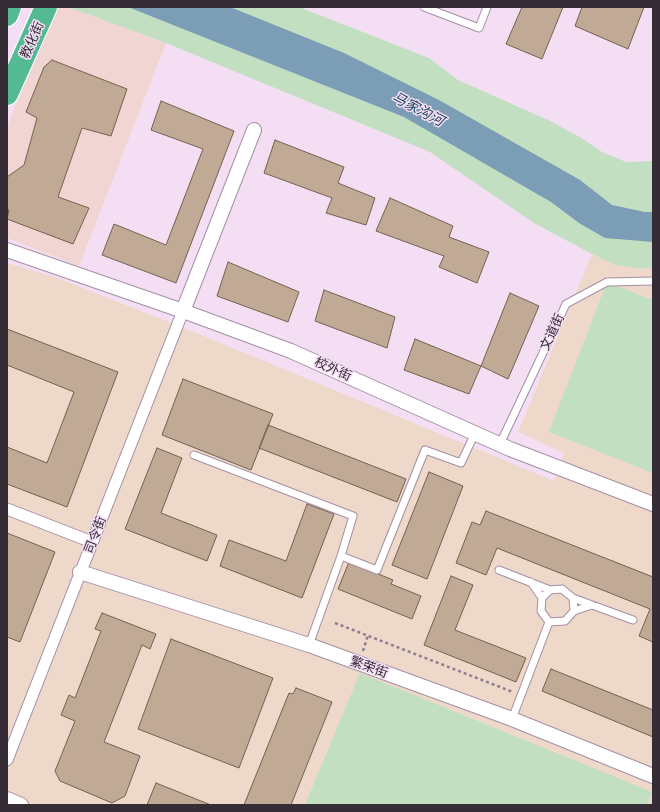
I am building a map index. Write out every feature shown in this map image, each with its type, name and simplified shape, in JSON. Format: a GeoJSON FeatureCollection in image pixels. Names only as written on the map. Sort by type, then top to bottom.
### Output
{"type":"FeatureCollection","features":[{"type":"Feature","properties":{"kind":"highway"},"geometry":{"type":"LineString","coordinates":[[7,15],[10,7]]}},
{"type":"Feature","properties":{"kind":"highway","name":"教化街"},"geometry":{"type":"LineString","coordinates":[[7,94],[46,7]]}},
{"type":"Feature","properties":{"kind":"street"},"geometry":{"type":"LineString","coordinates":[[182,311],[254,130]]}},
{"type":"Feature","properties":{"kind":"street","name":"校外街"},"geometry":{"type":"LineString","coordinates":[[7,250],[291,351],[500,444],[653,504]]}},
{"type":"Feature","properties":{"kind":"street","name":"司令街"},"geometry":{"type":"LineString","coordinates":[[7,760],[182,311]]}},
{"type":"Feature","properties":{"kind":"street"},"geometry":{"type":"LineString","coordinates":[[7,509],[92,542]]}},
{"type":"Feature","properties":{"kind":"street","name":"繁荣街"},"geometry":{"type":"LineString","coordinates":[[80,572],[309,644],[512,719],[653,776]]}},
{"type":"Feature","properties":{"kind":"street"},"geometry":{"type":"LineString","coordinates":[[7,799],[21,805]]}},
{"type":"Feature","properties":{"kind":"lane"},"geometry":{"type":"LineString","coordinates":[[424,7],[479,28],[488,7]]}},
{"type":"Feature","properties":{"kind":"lane","name":"文道街"},"geometry":{"type":"LineString","coordinates":[[500,444],[566,304],[607,282],[653,281]]}},
{"type":"Feature","properties":{"kind":"lane"},"geometry":{"type":"LineString","coordinates":[[341,556],[377,570],[425,450],[462,463],[475,433]]}},
{"type":"Feature","properties":{"kind":"lane"},"geometry":{"type":"LineString","coordinates":[[194,456],[353,516],[341,556],[309,644]]}},
{"type":"Feature","properties":{"kind":"lane"},"geometry":{"type":"LineString","coordinates":[[499,570],[550,590],[562,589],[573,598],[633,620]]}},
{"type":"Feature","properties":{"kind":"lane"},"geometry":{"type":"LineString","coordinates":[[530,582],[542,598]]}},
{"type":"Feature","properties":{"kind":"lane"},"geometry":{"type":"LineString","coordinates":[[549,622],[541,611],[542,598],[550,590]]}},
{"type":"Feature","properties":{"kind":"lane"},"geometry":{"type":"LineString","coordinates":[[573,598],[574,611]]}},
{"type":"Feature","properties":{"kind":"lane"},"geometry":{"type":"LineString","coordinates":[[549,622],[565,621],[574,611],[592,605]]}},
{"type":"Feature","properties":{"kind":"lane"},"geometry":{"type":"LineString","coordinates":[[512,719],[549,622]]}},
{"type":"Feature","properties":{"kind":"path"},"geometry":{"type":"LineString","coordinates":[[335,622],[521,695]]}},
{"type":"Feature","properties":{"kind":"shaded area"},"geometry":{"type":"Polygon","coordinates":[[[55,7],[68,7],[166,43],[79,266],[7,238],[7,127],[55,7]]]}},
{"type":"Feature","properties":{"kind":"shaded area"},"geometry":{"type":"Polygon","coordinates":[[[592,254],[615,265],[641,269],[653,267],[653,805],[7,805],[7,263],[57,278],[177,325],[554,481],[564,453],[518,432],[592,254]]]}},
{"type":"Feature","properties":{"kind":"green space"},"geometry":{"type":"Polygon","coordinates":[[[68,7],[299,7],[429,58],[458,80],[548,120],[580,137],[602,152],[626,162],[653,161],[653,267],[641,269],[615,265],[592,254],[534,223],[430,152],[166,43],[68,7]]]}},
{"type":"Feature","properties":{"kind":"green space"},"geometry":{"type":"Polygon","coordinates":[[[607,282],[653,300],[653,473],[549,432],[607,282]]]}},
{"type":"Feature","properties":{"kind":"green space"},"geometry":{"type":"Polygon","coordinates":[[[360,673],[652,792],[647,805],[305,805],[360,673]]]}},
{"type":"Feature","properties":{"kind":"water","name":"马家沟河"},"geometry":{"type":"Polygon","coordinates":[[[128,7],[230,7],[344,53],[439,100],[580,180],[612,205],[645,212],[653,212],[653,242],[605,238],[579,223],[551,202],[404,117],[128,7]]]}},
{"type":"Feature","properties":{"kind":"building"},"geometry":{"type":"Polygon","coordinates":[[[522,7],[563,7],[542,59],[506,44],[522,7]]]}},
{"type":"Feature","properties":{"kind":"building"},"geometry":{"type":"Polygon","coordinates":[[[582,7],[644,7],[628,49],[575,26],[582,7]]]}},
{"type":"Feature","properties":{"kind":"building"},"geometry":{"type":"Polygon","coordinates":[[[52,60],[127,89],[111,136],[82,128],[58,197],[89,208],[73,244],[7,219],[9,210],[7,209],[7,177],[24,165],[37,118],[26,112],[44,67],[52,60]]]}},
{"type":"Feature","properties":{"kind":"building"},"geometry":{"type":"Polygon","coordinates":[[[161,101],[234,131],[176,283],[102,255],[114,224],[166,245],[203,149],[151,130],[161,101]]]}},
{"type":"Feature","properties":{"kind":"building"},"geometry":{"type":"Polygon","coordinates":[[[275,140],[344,167],[338,183],[375,198],[366,225],[326,213],[332,198],[264,173],[275,140]]]}},
{"type":"Feature","properties":{"kind":"building"},"geometry":{"type":"Polygon","coordinates":[[[390,198],[453,226],[449,237],[489,252],[477,283],[439,267],[444,256],[376,231],[390,198]]]}},
{"type":"Feature","properties":{"kind":"building"},"geometry":{"type":"Polygon","coordinates":[[[228,262],[299,292],[288,322],[217,296],[228,262]]]}},
{"type":"Feature","properties":{"kind":"building"},"geometry":{"type":"Polygon","coordinates":[[[324,290],[395,317],[387,348],[315,321],[324,290]]]}},
{"type":"Feature","properties":{"kind":"building"},"geometry":{"type":"Polygon","coordinates":[[[510,293],[539,306],[508,379],[481,366],[510,293]]]}},
{"type":"Feature","properties":{"kind":"building"},"geometry":{"type":"Polygon","coordinates":[[[7,329],[118,372],[67,507],[7,484],[7,447],[47,463],[74,392],[7,365],[7,329]]]}},
{"type":"Feature","properties":{"kind":"building"},"geometry":{"type":"Polygon","coordinates":[[[415,339],[481,366],[469,394],[404,370],[415,339]]]}},
{"type":"Feature","properties":{"kind":"building"},"geometry":{"type":"Polygon","coordinates":[[[183,379],[273,414],[251,470],[162,435],[183,379]]]}},
{"type":"Feature","properties":{"kind":"building"},"geometry":{"type":"Polygon","coordinates":[[[268,425],[406,479],[397,502],[259,448],[268,425]]]}},
{"type":"Feature","properties":{"kind":"building"},"geometry":{"type":"Polygon","coordinates":[[[157,448],[182,458],[161,513],[217,535],[207,561],[125,529],[157,448]]]}},
{"type":"Feature","properties":{"kind":"building"},"geometry":{"type":"Polygon","coordinates":[[[429,472],[463,486],[427,579],[392,565],[429,472]]]}},
{"type":"Feature","properties":{"kind":"building"},"geometry":{"type":"Polygon","coordinates":[[[307,504],[334,514],[302,598],[220,566],[229,540],[286,561],[307,504]]]}},
{"type":"Feature","properties":{"kind":"building"},"geometry":{"type":"Polygon","coordinates":[[[486,511],[653,577],[653,642],[639,636],[650,609],[497,548],[486,575],[456,563],[472,522],[480,525],[486,511]]]}},
{"type":"Feature","properties":{"kind":"building"},"geometry":{"type":"Polygon","coordinates":[[[7,533],[55,552],[20,642],[7,637],[7,533]]]}},
{"type":"Feature","properties":{"kind":"building"},"geometry":{"type":"Polygon","coordinates":[[[349,562],[393,580],[391,584],[421,596],[412,619],[338,589],[349,562]]]}},
{"type":"Feature","properties":{"kind":"building"},"geometry":{"type":"Polygon","coordinates":[[[451,576],[473,585],[455,630],[526,658],[516,682],[424,645],[451,576]]]}},
{"type":"Feature","properties":{"kind":"building"},"geometry":{"type":"Polygon","coordinates":[[[102,613],[156,634],[150,649],[142,645],[104,742],[140,756],[125,796],[112,803],[60,781],[55,771],[75,721],[61,715],[69,695],[75,698],[101,631],[95,629],[102,613]]]}},
{"type":"Feature","properties":{"kind":"building"},"geometry":{"type":"Polygon","coordinates":[[[171,639],[273,678],[239,768],[138,729],[171,639]]]}},
{"type":"Feature","properties":{"kind":"building"},"geometry":{"type":"Polygon","coordinates":[[[551,669],[653,710],[653,737],[542,691],[551,669]]]}},
{"type":"Feature","properties":{"kind":"building"},"geometry":{"type":"Polygon","coordinates":[[[296,688],[332,702],[291,805],[244,805],[289,693],[293,694],[296,688]]]}},
{"type":"Feature","properties":{"kind":"building"},"geometry":{"type":"Polygon","coordinates":[[[156,783],[211,805],[147,805],[156,783]]]}}]}
